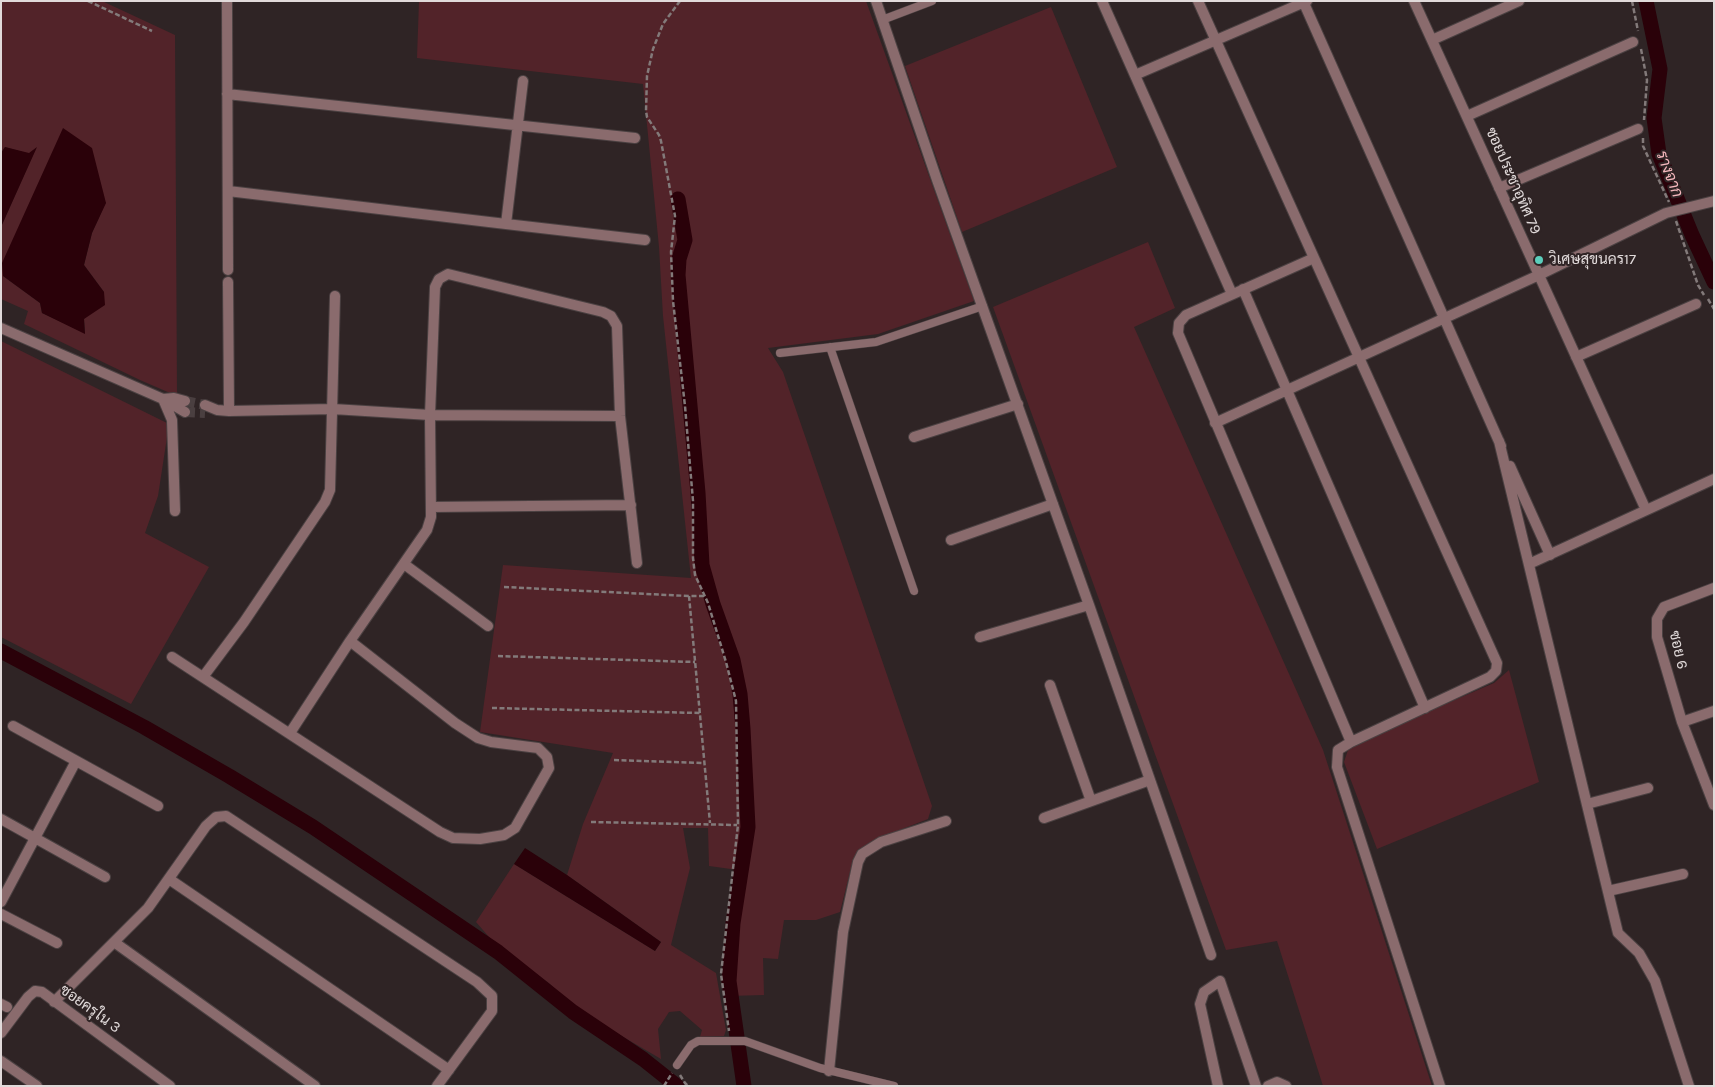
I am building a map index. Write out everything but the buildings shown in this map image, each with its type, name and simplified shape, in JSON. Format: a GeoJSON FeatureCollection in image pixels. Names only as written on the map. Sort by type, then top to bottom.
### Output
{"type":"FeatureCollection","features":[{"type":"Feature","properties":{"kind":"street"},"geometry":{"type":"LineString","coordinates":[[227,1],[228,270]]}},
{"type":"Feature","properties":{"kind":"street"},"geometry":{"type":"LineString","coordinates":[[876,1],[1211,955]]}},
{"type":"Feature","properties":{"kind":"street"},"geometry":{"type":"LineString","coordinates":[[1102,1],[1232,294]]}},
{"type":"Feature","properties":{"kind":"street"},"geometry":{"type":"LineString","coordinates":[[1198,1],[1497,663],[1496,671],[1490,677],[1351,742],[1338,750],[1336,767],[1440,1086]]}},
{"type":"Feature","properties":{"kind":"street","name":"ซอยประชาอุทิศ 79"},"geometry":{"type":"LineString","coordinates":[[1414,1],[1646,510]]}},
{"type":"Feature","properties":{"kind":"street"},"geometry":{"type":"LineString","coordinates":[[1432,40],[1519,1]]}},
{"type":"Feature","properties":{"kind":"street"},"geometry":{"type":"LineString","coordinates":[[1135,75],[1305,2],[1550,555]]}},
{"type":"Feature","properties":{"kind":"street"},"geometry":{"type":"LineString","coordinates":[[1467,116],[1637,41]]}},
{"type":"Feature","properties":{"kind":"street"},"geometry":{"type":"LineString","coordinates":[[506,224],[523,81]]}},
{"type":"Feature","properties":{"kind":"street"},"geometry":{"type":"LineString","coordinates":[[227,94],[635,138]]}},
{"type":"Feature","properties":{"kind":"street"},"geometry":{"type":"LineString","coordinates":[[1499,188],[1642,131]]}},
{"type":"Feature","properties":{"kind":"street"},"geometry":{"type":"LineString","coordinates":[[228,191],[645,240]]}},
{"type":"Feature","properties":{"kind":"street"},"geometry":{"type":"LineString","coordinates":[[1215,423],[1539,275],[1669,212],[1714,201]]}},
{"type":"Feature","properties":{"kind":"street"},"geometry":{"type":"LineString","coordinates":[[1314,258],[1186,314],[1179,323],[1178,333],[1351,742]]}},
{"type":"Feature","properties":{"kind":"street"},"geometry":{"type":"LineString","coordinates":[[290,733],[350,641],[427,530],[431,517],[430,415],[435,287],[439,278],[448,274],[603,312],[611,316],[617,326],[620,416],[638,563]]}},
{"type":"Feature","properties":{"kind":"street"},"geometry":{"type":"LineString","coordinates":[[228,282],[229,411]]}},
{"type":"Feature","properties":{"kind":"street"},"geometry":{"type":"LineString","coordinates":[[1243,289],[1425,708]]}},
{"type":"Feature","properties":{"kind":"street"},"geometry":{"type":"LineString","coordinates":[[203,677],[244,622],[325,502],[330,490],[335,296]]}},
{"type":"Feature","properties":{"kind":"street"},"geometry":{"type":"LineString","coordinates":[[1576,357],[1696,304]]}},
{"type":"Feature","properties":{"kind":"street"},"geometry":{"type":"LineString","coordinates":[[1,328],[163,399],[174,398],[185,406]]}},
{"type":"Feature","properties":{"kind":"street"},"geometry":{"type":"LineString","coordinates":[[163,399],[172,420],[174,512]]}},
{"type":"Feature","properties":{"kind":"street"},"geometry":{"type":"LineString","coordinates":[[914,437],[1018,404]]}},
{"type":"Feature","properties":{"kind":"street"},"geometry":{"type":"LineString","coordinates":[[205,409],[229,411],[333,408],[430,415],[620,416]]}},
{"type":"Feature","properties":{"kind":"street"},"geometry":{"type":"LineString","coordinates":[[1499,441],[1618,933],[1639,953],[1655,981],[1689,1086]]}},
{"type":"Feature","properties":{"kind":"street"},"geometry":{"type":"LineString","coordinates":[[1529,564],[1714,479]]}},
{"type":"Feature","properties":{"kind":"street"},"geometry":{"type":"LineString","coordinates":[[951,540],[1053,504]]}},
{"type":"Feature","properties":{"kind":"street"},"geometry":{"type":"LineString","coordinates":[[431,507],[631,505]]}},
{"type":"Feature","properties":{"kind":"street"},"geometry":{"type":"LineString","coordinates":[[404,564],[488,626]]}},
{"type":"Feature","properties":{"kind":"street","name":"ซอย 6"},"geometry":{"type":"LineString","coordinates":[[1714,588],[1664,607],[1657,619],[1657,637],[1682,722],[1714,804]]}},
{"type":"Feature","properties":{"kind":"street"},"geometry":{"type":"LineString","coordinates":[[980,638],[1089,604]]}},
{"type":"Feature","properties":{"kind":"street"},"geometry":{"type":"LineString","coordinates":[[172,656],[440,832],[453,838],[480,838],[504,836],[515,828],[549,768],[547,757],[538,748],[491,742],[478,738],[350,641]]}},
{"type":"Feature","properties":{"kind":"street"},"geometry":{"type":"LineString","coordinates":[[1050,685],[1091,801]]}},
{"type":"Feature","properties":{"kind":"street"},"geometry":{"type":"LineString","coordinates":[[1682,722],[1714,711]]}},
{"type":"Feature","properties":{"kind":"street"},"geometry":{"type":"LineString","coordinates":[[13,726],[158,806]]}},
{"type":"Feature","properties":{"kind":"street"},"geometry":{"type":"LineString","coordinates":[[1,902],[76,761]]}},
{"type":"Feature","properties":{"kind":"street"},"geometry":{"type":"LineString","coordinates":[[1044,818],[1150,780]]}},
{"type":"Feature","properties":{"kind":"street"},"geometry":{"type":"LineString","coordinates":[[1587,804],[1648,788]]}},
{"type":"Feature","properties":{"kind":"street"},"geometry":{"type":"LineString","coordinates":[[54,1002],[148,908],[206,826],[216,818],[226,816],[477,982],[492,996],[492,1011],[437,1086]]}},
{"type":"Feature","properties":{"kind":"street"},"geometry":{"type":"LineString","coordinates":[[1,819],[105,877]]}},
{"type":"Feature","properties":{"kind":"street"},"geometry":{"type":"LineString","coordinates":[[829,1071],[843,932],[858,862],[862,854],[881,842],[946,821]]}},
{"type":"Feature","properties":{"kind":"street"},"geometry":{"type":"LineString","coordinates":[[1608,891],[1683,874]]}},
{"type":"Feature","properties":{"kind":"street"},"geometry":{"type":"LineString","coordinates":[[169,879],[449,1070]]}},
{"type":"Feature","properties":{"kind":"street"},"geometry":{"type":"LineString","coordinates":[[1,914],[57,943]]}},
{"type":"Feature","properties":{"kind":"street"},"geometry":{"type":"LineString","coordinates":[[114,942],[315,1086]]}},
{"type":"Feature","properties":{"kind":"street"},"geometry":{"type":"LineString","coordinates":[[1218,1086],[1200,1004],[1204,992],[1220,981],[1256,1086]]}},
{"type":"Feature","properties":{"kind":"street","name":"ซอยครุใน 3"},"geometry":{"type":"LineString","coordinates":[[1,1032],[28,997],[35,991],[42,992],[170,1086]]}},
{"type":"Feature","properties":{"kind":"street"},"geometry":{"type":"LineString","coordinates":[[1,1061],[37,1086]]}},
{"type":"Feature","properties":{"kind":"street"},"geometry":{"type":"LineString","coordinates":[[1268,1086],[1277,1082],[1286,1086]]}},
{"type":"Feature","properties":{"kind":"lane"},"geometry":{"type":"LineString","coordinates":[[882,20],[932,1]]}},
{"type":"Feature","properties":{"kind":"lane"},"geometry":{"type":"LineString","coordinates":[[780,353],[876,342],[983,306]]}},
{"type":"Feature","properties":{"kind":"lane"},"geometry":{"type":"LineString","coordinates":[[830,347],[914,591]]}},
{"type":"Feature","properties":{"kind":"lane"},"geometry":{"type":"LineString","coordinates":[[677,1065],[694,1043],[698,1041],[731,1038],[829,1071],[894,1086]]}},
{"type":"Feature","properties":{"kind":"path"},"geometry":{"type":"LineString","coordinates":[[88,1],[152,31]]}},
{"type":"Feature","properties":{"kind":"path"},"geometry":{"type":"LineString","coordinates":[[680,1],[662,24],[653,49],[647,76],[646,111],[647,117],[661,141],[675,216],[671,252],[673,301],[693,501],[693,558],[695,576],[704,596],[726,662],[736,701],[738,825],[721,974],[731,1038]]}},
{"type":"Feature","properties":{"kind":"path"},"geometry":{"type":"LineString","coordinates":[[1632,1],[1637,41],[1647,80],[1642,131],[1643,146],[1698,285],[1714,308]]}},
{"type":"Feature","properties":{"kind":"path"},"geometry":{"type":"LineString","coordinates":[[504,587],[704,596]]}},
{"type":"Feature","properties":{"kind":"path"},"geometry":{"type":"LineString","coordinates":[[689,596],[710,823]]}},
{"type":"Feature","properties":{"kind":"path"},"geometry":{"type":"LineString","coordinates":[[498,656],[695,662]]}},
{"type":"Feature","properties":{"kind":"path"},"geometry":{"type":"LineString","coordinates":[[492,708],[700,713]]}},
{"type":"Feature","properties":{"kind":"path"},"geometry":{"type":"LineString","coordinates":[[614,760],[704,762]]}},
{"type":"Feature","properties":{"kind":"path"},"geometry":{"type":"LineString","coordinates":[[591,822],[738,825]]}},
{"type":"Feature","properties":{"kind":"path"},"geometry":{"type":"LineString","coordinates":[[664,1086],[676,1067],[688,1086]]}},
{"type":"Feature","properties":{"kind":"shaded area"},"geometry":{"type":"Polygon","coordinates":[[[1,1],[102,1],[175,35],[177,396],[24,324],[28,311],[1,299],[1,227],[36,148],[29,154],[5,147],[1,153],[1,1]],[[106,202],[3,276],[40,303],[42,313],[85,333],[84,319],[104,292],[84,265],[92,233],[106,202]]]}},
{"type":"Feature","properties":{"kind":"shaded area"},"geometry":{"type":"Polygon","coordinates":[[[419,1],[866,1],[974,301],[878,334],[768,348],[783,372],[932,806],[928,819],[879,838],[852,864],[840,912],[816,920],[784,920],[778,959],[763,958],[764,995],[728,996],[726,962],[738,870],[709,866],[708,828],[683,828],[690,868],[671,945],[716,973],[726,1030],[724,1036],[700,1037],[702,1030],[680,1011],[669,1012],[658,1029],[661,1059],[572,1007],[550,984],[496,945],[476,922],[514,864],[655,951],[661,942],[567,875],[583,824],[613,753],[480,732],[503,565],[691,578],[663,316],[659,247],[643,84],[417,58],[419,1]]]}},
{"type":"Feature","properties":{"kind":"shaded area"},"geometry":{"type":"Polygon","coordinates":[[[1051,7],[1117,167],[962,232],[905,66],[1051,7]]]}},
{"type":"Feature","properties":{"kind":"shaded area"},"geometry":{"type":"Polygon","coordinates":[[[63,128],[92,148],[106,203],[92,233],[84,265],[104,292],[105,305],[84,319],[85,334],[42,313],[40,303],[3,276],[2,263],[63,128]]]}},
{"type":"Feature","properties":{"kind":"shaded area"},"geometry":{"type":"Polygon","coordinates":[[[5,147],[29,153],[37,147],[1,227],[1,153],[5,147]]]}},
{"type":"Feature","properties":{"kind":"shaded area"},"geometry":{"type":"Polygon","coordinates":[[[1148,242],[1175,308],[1134,327],[1323,750],[1432,1086],[1323,1086],[1277,941],[1226,950],[993,307],[1148,242]]]}},
{"type":"Feature","properties":{"kind":"shaded area"},"geometry":{"type":"Polygon","coordinates":[[[1,341],[169,424],[158,496],[145,533],[209,567],[131,704],[1,637],[1,341]]]}},
{"type":"Feature","properties":{"kind":"shaded area"},"geometry":{"type":"Polygon","coordinates":[[[1509,670],[1539,782],[1377,849],[1344,762],[1348,750],[1353,744],[1494,683],[1509,670]]]}},
{"type":"Feature","properties":{"kind":"shaded area"},"geometry":{"type":"Polygon","coordinates":[[[525,848],[567,875],[661,942],[655,951],[514,864],[525,848]]]}},
{"type":"Feature","properties":{"kind":"waterway","name":"รางจาก"},"geometry":{"type":"LineString","coordinates":[[1646,1],[1660,69],[1654,118],[1659,154],[1692,235],[1714,282]]}},
{"type":"Feature","properties":{"kind":"waterway"},"geometry":{"type":"LineString","coordinates":[[678,199],[685,240],[679,259],[678,275],[698,493],[702,565],[713,604],[733,660],[740,694],[743,729],[748,827],[733,923],[729,981],[744,1086]]}},
{"type":"Feature","properties":{"kind":"waterway"},"geometry":{"type":"LineString","coordinates":[[1,651],[144,727],[313,827],[498,952],[573,1012],[643,1059],[677,1086]]}},
{"type":"Feature","properties":{"kind":"tunnel"},"geometry":{"type":"LineString","coordinates":[[185,401],[205,405]]}},
{"type":"Feature","properties":{"kind":"tunnel"},"geometry":{"type":"LineString","coordinates":[[185,412],[205,413]]}},
{"type":"Feature","properties":{"kind":"place","name":"วิเศษสุขนคร17"},"geometry":{"type":"Point","coordinates":[1539,260]}}]}
